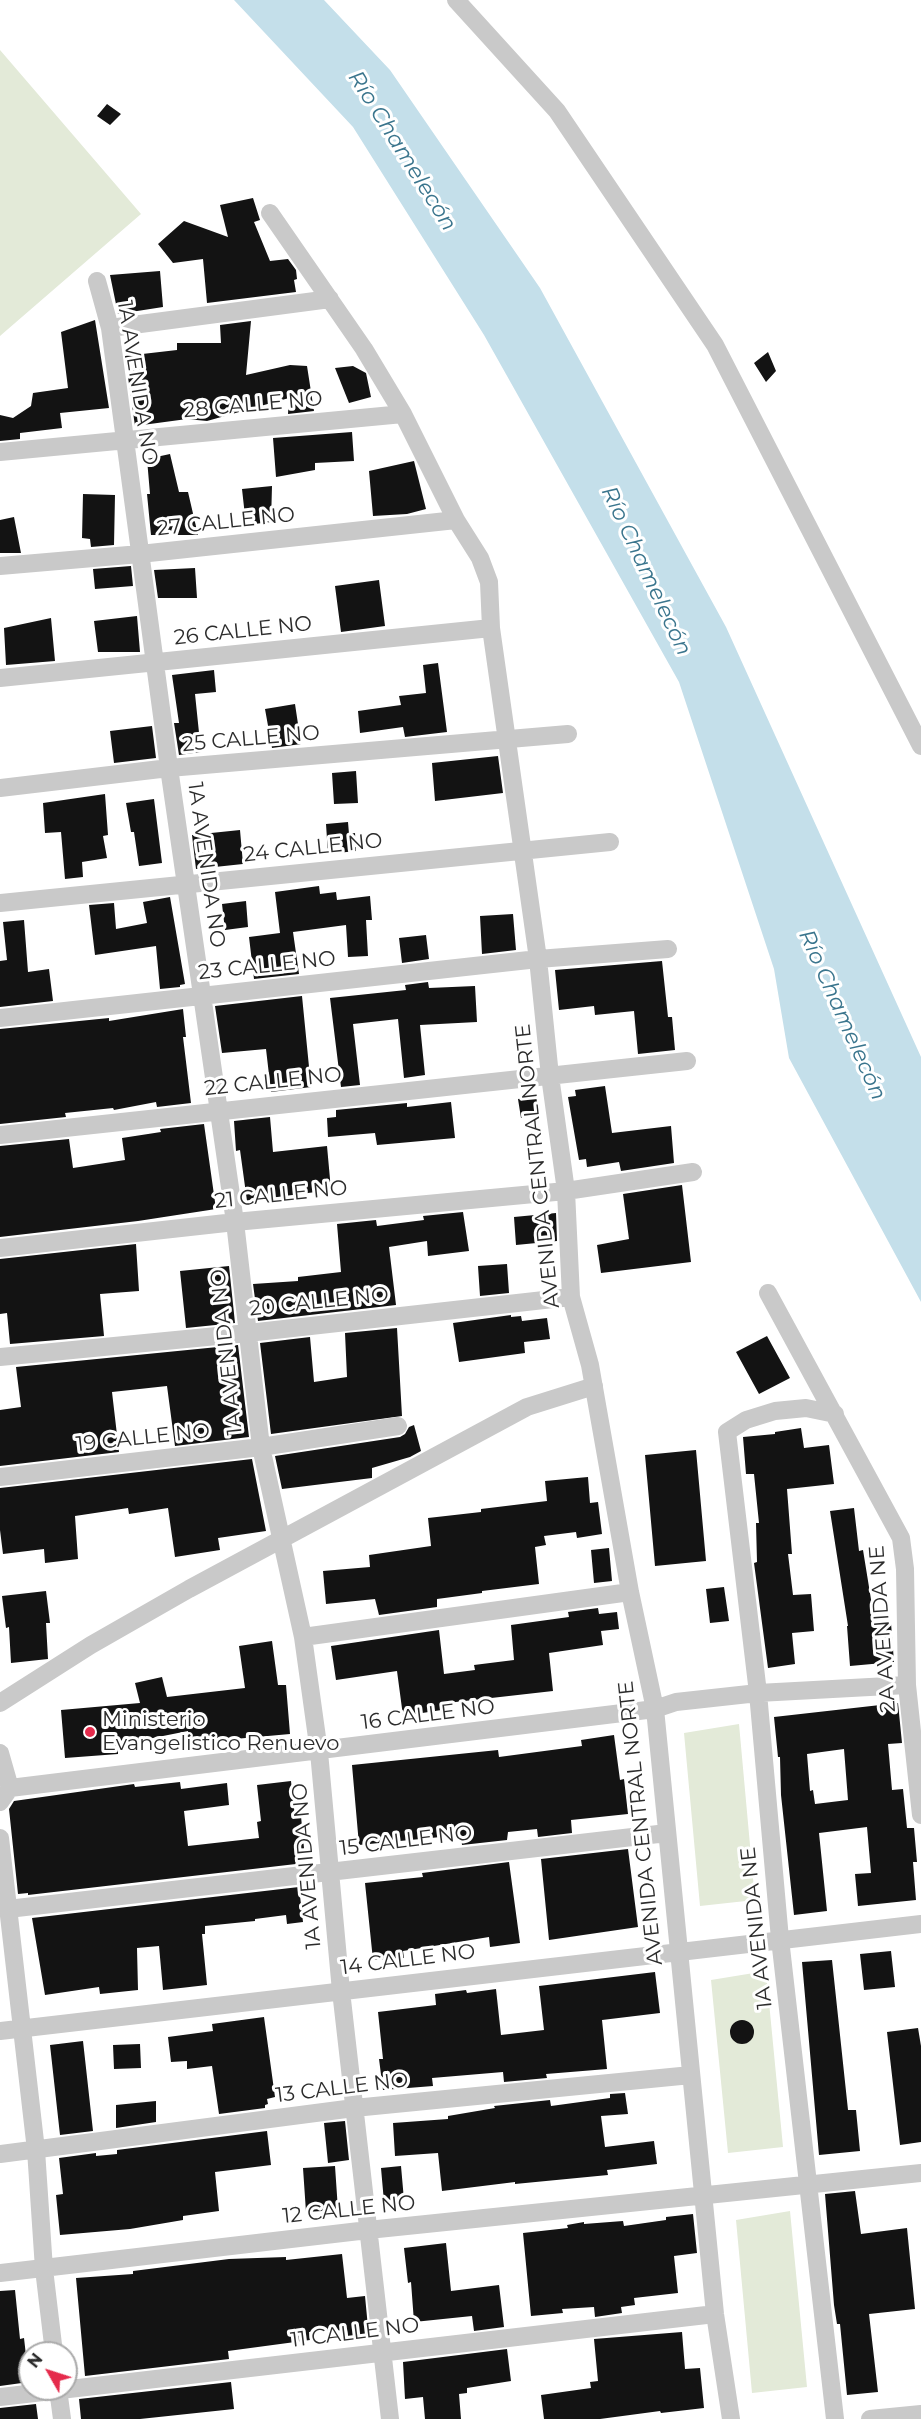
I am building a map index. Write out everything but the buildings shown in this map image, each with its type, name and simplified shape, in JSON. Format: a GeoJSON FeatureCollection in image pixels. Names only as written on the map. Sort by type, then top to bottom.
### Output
{"type":"FeatureCollection","features":[{"type":"Feature","properties":{"kind":"street"},"geometry":{"type":"LineString","coordinates":[[456,0],[557,111],[715,345],[921,746]]}},
{"type":"Feature","properties":{"kind":"street","name":"AVENIDA CENTRAL NORTE"},"geometry":{"type":"LineString","coordinates":[[270,213],[364,349],[403,414],[456,520],[471,541],[489,582],[491,628],[538,959],[550,1076],[566,1191],[571,1297],[590,1365],[630,1592],[655,1709],[715,2314],[731,2419]]}},
{"type":"Feature","properties":{"kind":"street","name":"1A AVENIDA NO"},"geometry":{"type":"LineString","coordinates":[[97,281],[110,328],[169,768],[235,1222],[261,1447],[303,1637],[319,1752],[341,1991],[390,2419]]}},
{"type":"Feature","properties":{"kind":"street"},"geometry":{"type":"LineString","coordinates":[[110,328],[330,299]]}},
{"type":"Feature","properties":{"kind":"street","name":"28 CALLE NO"},"geometry":{"type":"LineString","coordinates":[[0,452],[403,414]]}},
{"type":"Feature","properties":{"kind":"street","name":"27 CALLE NO"},"geometry":{"type":"LineString","coordinates":[[0,566],[140,554],[456,520]]}},
{"type":"Feature","properties":{"kind":"street","name":"26 CALLE NO"},"geometry":{"type":"LineString","coordinates":[[0,678],[491,628]]}},
{"type":"Feature","properties":{"kind":"street","name":"25 CALLE NO"},"geometry":{"type":"LineString","coordinates":[[0,788],[169,768],[568,734]]}},
{"type":"Feature","properties":{"kind":"street","name":"24 CALLE NO"},"geometry":{"type":"LineString","coordinates":[[0,903],[610,842]]}},
{"type":"Feature","properties":{"kind":"street","name":"23 CALLE NO"},"geometry":{"type":"LineString","coordinates":[[0,1018],[538,959],[668,949]]}},
{"type":"Feature","properties":{"kind":"street","name":"22 CALLE NO"},"geometry":{"type":"LineString","coordinates":[[0,1135],[687,1061]]}},
{"type":"Feature","properties":{"kind":"street","name":"21 CALLE NO"},"geometry":{"type":"LineString","coordinates":[[0,1248],[235,1222],[566,1191],[693,1172]]}},
{"type":"Feature","properties":{"kind":"street","name":"2A AVENIDA NE"},"geometry":{"type":"LineString","coordinates":[[768,1293],[901,1538],[905,1569],[907,1685],[921,1815]]}},
{"type":"Feature","properties":{"kind":"street","name":"20 CALLE NO"},"geometry":{"type":"LineString","coordinates":[[0,1357],[248,1333],[571,1297]]}},
{"type":"Feature","properties":{"kind":"street"},"geometry":{"type":"LineString","coordinates":[[0,1703],[92,1645],[527,1407],[594,1386]]}},
{"type":"Feature","properties":{"kind":"street","name":"1A AVENIDA NE"},"geometry":{"type":"LineString","coordinates":[[835,1414],[806,1408],[775,1411],[746,1420],[727,1432],[758,1693],[780,1939],[835,2419]]}},
{"type":"Feature","properties":{"kind":"street","name":"19 CALLE NO"},"geometry":{"type":"LineString","coordinates":[[0,1477],[261,1447],[398,1426]]}},
{"type":"Feature","properties":{"kind":"street"},"geometry":{"type":"LineString","coordinates":[[303,1637],[630,1592]]}},
{"type":"Feature","properties":{"kind":"street","name":"16 CALLE NO"},"geometry":{"type":"LineString","coordinates":[[5,1795],[655,1709],[676,1702],[758,1693],[907,1685]]}},
{"type":"Feature","properties":{"kind":"street"},"geometry":{"type":"LineString","coordinates":[[0,1753],[5,1795]]}},
{"type":"Feature","properties":{"kind":"street","name":"15 CALLE NO"},"geometry":{"type":"LineString","coordinates":[[8,1909],[667,1833]]}},
{"type":"Feature","properties":{"kind":"street"},"geometry":{"type":"LineString","coordinates":[[0,1838],[36,2150],[44,2269],[53,2341]]}},
{"type":"Feature","properties":{"kind":"street","name":"14 CALLE NO"},"geometry":{"type":"LineString","coordinates":[[0,2031],[921,1924]]}},
{"type":"Feature","properties":{"kind":"street","name":"13 CALLE NO"},"geometry":{"type":"LineString","coordinates":[[0,2154],[354,2108],[691,2075]]}},
{"type":"Feature","properties":{"kind":"street","name":"12 CALLE NO"},"geometry":{"type":"LineString","coordinates":[[0,2273],[368,2230],[921,2173]]}},
{"type":"Feature","properties":{"kind":"street","name":"11 CALLE NO"},"geometry":{"type":"LineString","coordinates":[[78,2388],[715,2314]]}},
{"type":"Feature","properties":{"kind":"street","name":"11 CALLE NO"},"geometry":{"type":"LineString","coordinates":[[0,2397],[18,2395]]}},
{"type":"Feature","properties":{"kind":"street"},"geometry":{"type":"LineString","coordinates":[[60,2401],[62,2419]]}},
{"type":"Feature","properties":{"kind":"street"},"geometry":{"type":"LineString","coordinates":[[870,2419],[921,2414]]}},
{"type":"Feature","properties":{"kind":"green space"},"geometry":{"type":"Polygon","coordinates":[[[0,50],[141,214],[0,336],[0,50]]]}},
{"type":"Feature","properties":{"kind":"green space"},"geometry":{"type":"Polygon","coordinates":[[[739,1724],[755,1900],[700,1906],[684,1733],[739,1724]]]}},
{"type":"Feature","properties":{"kind":"green space"},"geometry":{"type":"Polygon","coordinates":[[[766,1971],[783,2147],[728,2153],[711,1980],[766,1971]]]}},
{"type":"Feature","properties":{"kind":"green space"},"geometry":{"type":"Polygon","coordinates":[[[790,2211],[807,2387],[752,2393],[736,2220],[790,2211]]]}},
{"type":"Feature","properties":{"kind":"water","name":"Río Chamelecón"},"geometry":{"type":"Polygon","coordinates":[[[234,0],[324,0],[390,70],[540,288],[726,627],[921,1057],[921,1302],[789,1058],[774,969],[679,682],[484,335],[353,127],[234,0]]]}},
{"type":"Feature","properties":{"kind":"place","name":"Ministerio Evangelistico Renuevo"},"geometry":{"type":"Point","coordinates":[90,1732]}}]}
